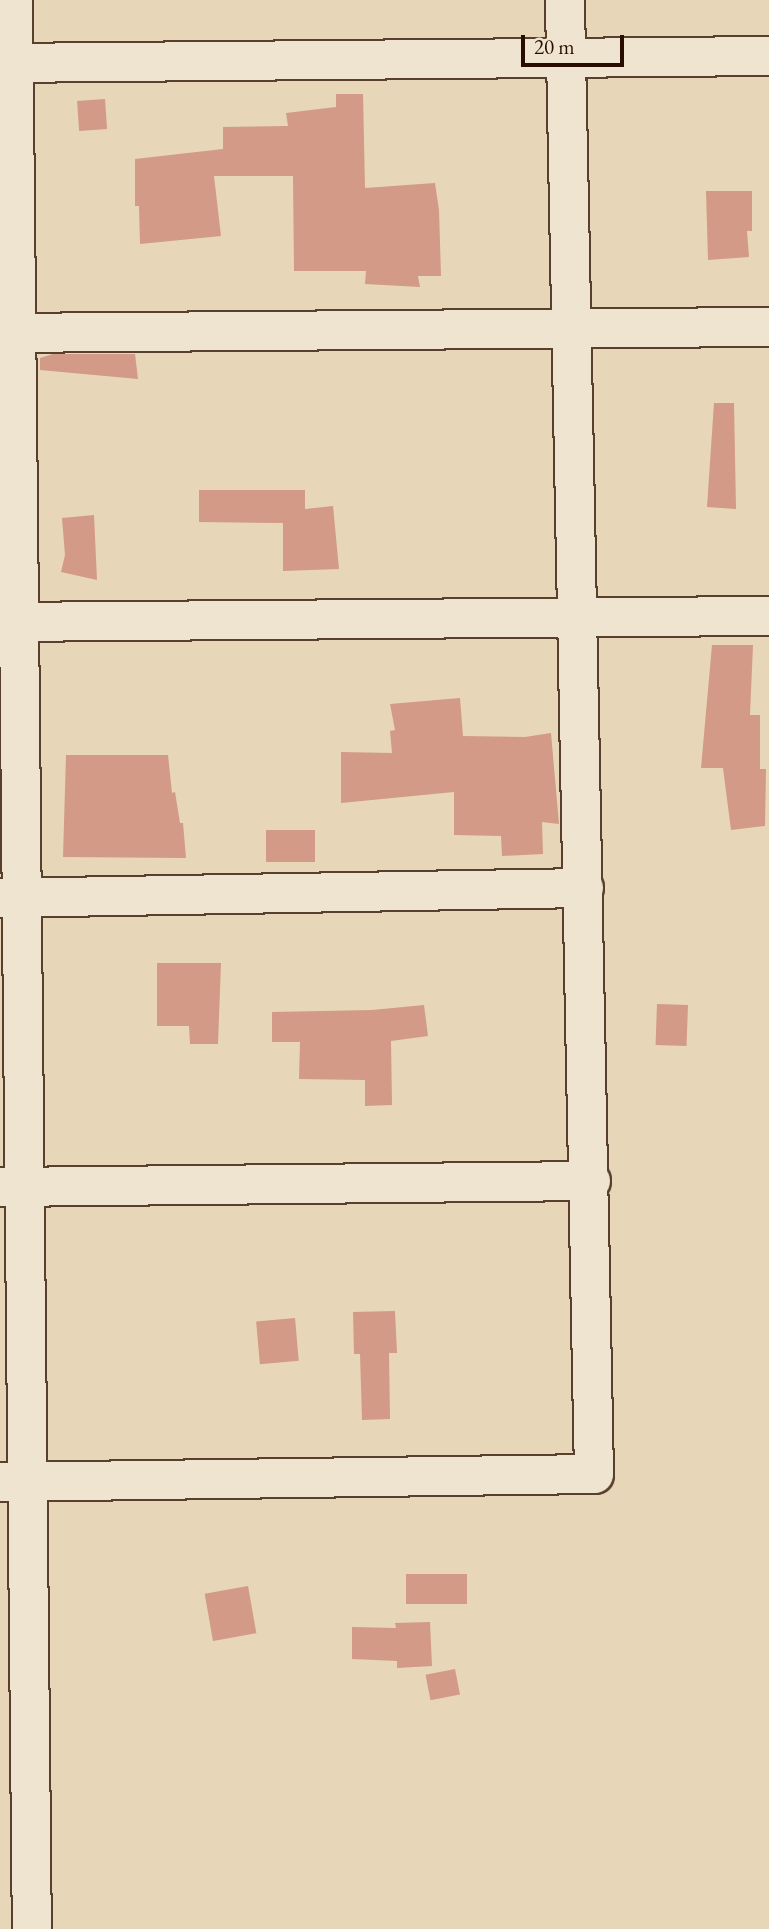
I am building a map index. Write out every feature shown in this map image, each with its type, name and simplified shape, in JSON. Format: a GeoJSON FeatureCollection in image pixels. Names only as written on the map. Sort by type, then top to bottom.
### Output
{"type":"FeatureCollection","features":[{"type":"Feature","properties":{"kind":"street"},"geometry":{"type":"LineString","coordinates":[[13,0],[7,63],[14,1482],[32,1929]]}},
{"type":"Feature","properties":{"kind":"street"},"geometry":{"type":"LineString","coordinates":[[14,1482],[594,1474],[591,1181],[565,0]]}},
{"type":"Feature","properties":{"kind":"street"},"geometry":{"type":"LineString","coordinates":[[7,63],[769,56]]}},
{"type":"Feature","properties":{"kind":"street"},"geometry":{"type":"LineString","coordinates":[[8,333],[769,327]]}},
{"type":"Feature","properties":{"kind":"street"},"geometry":{"type":"LineString","coordinates":[[10,622],[769,616]]}},
{"type":"Feature","properties":{"kind":"street"},"geometry":{"type":"LineString","coordinates":[[11,898],[584,888]]}},
{"type":"Feature","properties":{"kind":"street"},"geometry":{"type":"LineString","coordinates":[[12,1187],[591,1181]]}},
{"type":"Feature","properties":{"kind":"building"},"geometry":{"type":"Polygon","coordinates":[[[336,94],[363,94],[365,188],[435,183],[439,210],[441,276],[418,276],[420,287],[365,284],[366,271],[294,271],[293,176],[214,176],[221,236],[140,244],[139,206],[135,206],[135,159],[223,149],[223,127],[288,126],[286,113],[336,107],[336,94]]]}},
{"type":"Feature","properties":{"kind":"building"},"geometry":{"type":"Polygon","coordinates":[[[105,99],[107,129],[79,131],[77,101],[105,99]]]}},
{"type":"Feature","properties":{"kind":"building"},"geometry":{"type":"Polygon","coordinates":[[[706,191],[752,191],[752,231],[747,231],[749,257],[708,260],[706,191]]]}},
{"type":"Feature","properties":{"kind":"building"},"geometry":{"type":"Polygon","coordinates":[[[53,354],[135,354],[138,379],[40,370],[40,358],[53,354]]]}},
{"type":"Feature","properties":{"kind":"building"},"geometry":{"type":"Polygon","coordinates":[[[714,403],[734,403],[736,509],[707,507],[714,403]]]}},
{"type":"Feature","properties":{"kind":"building"},"geometry":{"type":"Polygon","coordinates":[[[199,490],[305,490],[305,509],[333,506],[339,569],[283,571],[283,523],[199,522],[199,490]]]}},
{"type":"Feature","properties":{"kind":"building"},"geometry":{"type":"Polygon","coordinates":[[[94,515],[97,580],[61,572],[65,555],[62,518],[94,515]]]}},
{"type":"Feature","properties":{"kind":"building"},"geometry":{"type":"Polygon","coordinates":[[[712,645],[753,645],[750,715],[760,715],[760,769],[766,769],[765,826],[731,830],[723,768],[701,768],[712,645]]]}},
{"type":"Feature","properties":{"kind":"building"},"geometry":{"type":"Polygon","coordinates":[[[460,698],[463,736],[525,737],[551,733],[559,824],[542,822],[543,854],[502,856],[501,836],[454,835],[454,792],[341,803],[341,752],[392,753],[390,731],[395,730],[390,704],[460,698]]]}},
{"type":"Feature","properties":{"kind":"building"},"geometry":{"type":"Polygon","coordinates":[[[66,755],[168,755],[172,793],[175,792],[180,823],[183,823],[186,858],[63,857],[66,755]]]}},
{"type":"Feature","properties":{"kind":"building"},"geometry":{"type":"Polygon","coordinates":[[[266,830],[315,830],[315,862],[266,862],[266,830]]]}},
{"type":"Feature","properties":{"kind":"building"},"geometry":{"type":"Polygon","coordinates":[[[157,963],[221,963],[218,1044],[190,1044],[189,1026],[157,1026],[157,963]]]}},
{"type":"Feature","properties":{"kind":"building"},"geometry":{"type":"Polygon","coordinates":[[[657,1004],[688,1005],[687,1046],[656,1045],[657,1004]]]}},
{"type":"Feature","properties":{"kind":"building"},"geometry":{"type":"Polygon","coordinates":[[[424,1005],[428,1036],[391,1041],[392,1105],[365,1106],[365,1080],[299,1079],[300,1042],[272,1042],[272,1012],[372,1010],[424,1005]]]}},
{"type":"Feature","properties":{"kind":"building"},"geometry":{"type":"Polygon","coordinates":[[[395,1311],[397,1353],[389,1353],[390,1419],[362,1420],[360,1354],[354,1354],[353,1312],[395,1311]]]}},
{"type":"Feature","properties":{"kind":"building"},"geometry":{"type":"Polygon","coordinates":[[[295,1318],[299,1361],[260,1364],[256,1321],[295,1318]]]}},
{"type":"Feature","properties":{"kind":"building"},"geometry":{"type":"Polygon","coordinates":[[[406,1574],[467,1574],[467,1604],[406,1604],[406,1574]]]}},
{"type":"Feature","properties":{"kind":"building"},"geometry":{"type":"Polygon","coordinates":[[[248,1586],[256,1633],[213,1641],[205,1594],[248,1586]]]}},
{"type":"Feature","properties":{"kind":"building"},"geometry":{"type":"Polygon","coordinates":[[[430,1622],[432,1666],[397,1668],[397,1661],[352,1659],[352,1627],[396,1628],[395,1623],[430,1622]]]}},
{"type":"Feature","properties":{"kind":"building"},"geometry":{"type":"Polygon","coordinates":[[[455,1669],[460,1695],[431,1700],[426,1675],[455,1669]]]}}]}
